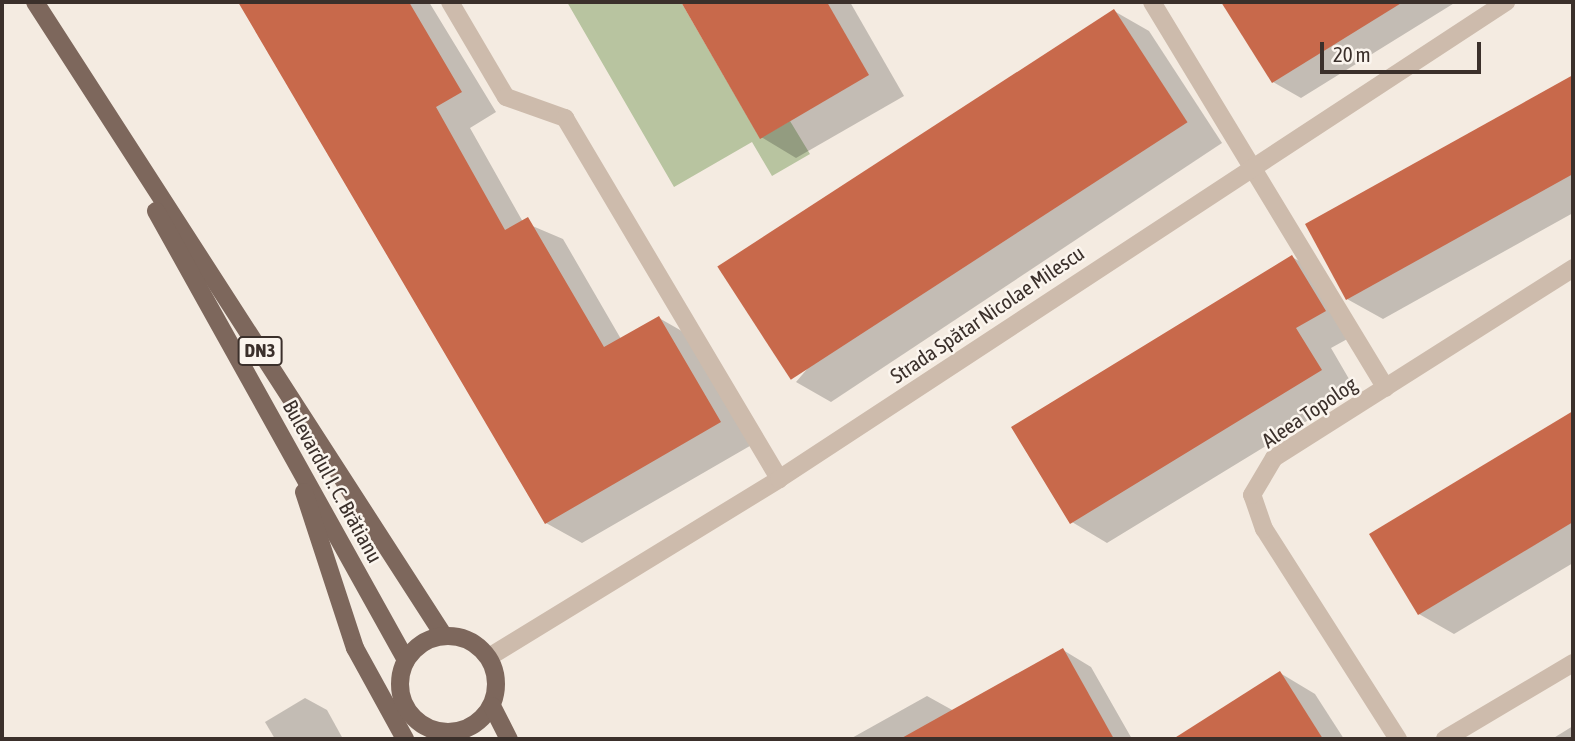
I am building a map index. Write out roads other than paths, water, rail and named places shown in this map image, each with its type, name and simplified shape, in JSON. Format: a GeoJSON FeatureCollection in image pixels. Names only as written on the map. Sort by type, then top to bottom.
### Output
{"type":"FeatureCollection","features":[{"type":"Feature","properties":{"kind":"main road","name":"Bulevardul I. C. Brătianu"},"geometry":{"type":"LineString","coordinates":[[35,2],[444,636]]}},
{"type":"Feature","properties":{"kind":"main road","name":"Bulevardul I. C. Brătianu"},"geometry":{"type":"LineString","coordinates":[[76,67],[406,660]]}},
{"type":"Feature","properties":{"kind":"main road"},"geometry":{"type":"LineString","coordinates":[[292,455],[355,648],[405,739]]}},
{"type":"Feature","properties":{"kind":"main road"},"geometry":{"type":"LineString","coordinates":[[444,636],[470,641],[489,657],[496,682],[492,706],[481,720],[453,736],[411,715],[400,688],[406,660],[416,648],[444,636]]}},
{"type":"Feature","properties":{"kind":"main road"},"geometry":{"type":"LineString","coordinates":[[492,706],[509,739]]}},
{"type":"Feature","properties":{"kind":"street"},"geometry":{"type":"LineString","coordinates":[[450,2],[506,97],[565,118],[779,479]]}},
{"type":"Feature","properties":{"kind":"street"},"geometry":{"type":"LineString","coordinates":[[1152,2],[1248,167],[1386,388]]}},
{"type":"Feature","properties":{"kind":"street","name":"Strada Spătar Nicolae Milescu"},"geometry":{"type":"LineString","coordinates":[[489,657],[779,479],[1248,167],[1506,2]]}},
{"type":"Feature","properties":{"kind":"street","name":"Aleea Topolog"},"geometry":{"type":"LineString","coordinates":[[1398,739],[1264,529],[1252,495],[1274,458],[1573,268]]}},
{"type":"Feature","properties":{"kind":"street"},"geometry":{"type":"LineString","coordinates":[[1446,739],[1573,663]]}}]}
